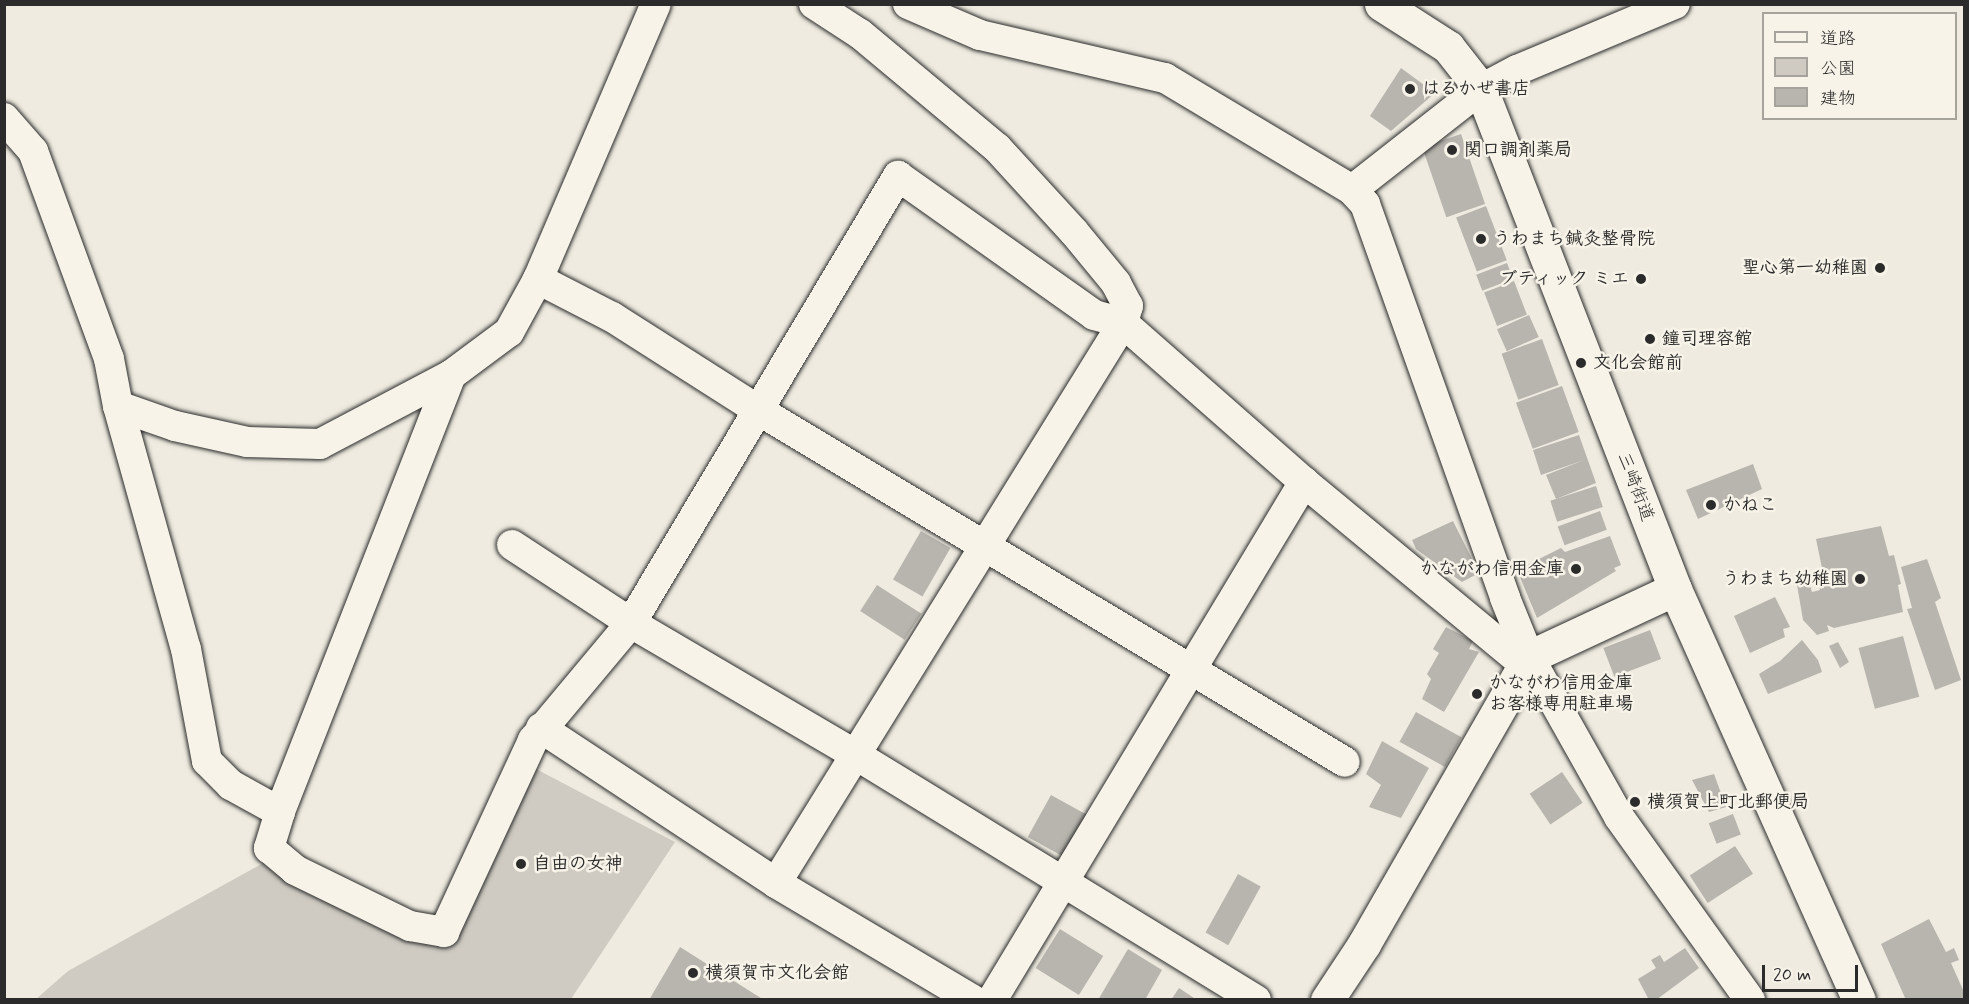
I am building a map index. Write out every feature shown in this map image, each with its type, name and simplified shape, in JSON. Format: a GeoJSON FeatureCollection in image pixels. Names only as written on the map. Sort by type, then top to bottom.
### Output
{"type":"FeatureCollection","features":[{"type":"Feature","properties":{"kind":"main road","name":"三崎街道"},"geometry":{"type":"LineString","coordinates":[[1381,4],[1449,47],[1480,89],[1675,589],[1859,999]]}},
{"type":"Feature","properties":{"kind":"main road"},"geometry":{"type":"LineString","coordinates":[[1327,999],[1374,926],[1526,661],[1675,589]]}},
{"type":"Feature","properties":{"kind":"street"},"geometry":{"type":"LineString","coordinates":[[118,406],[175,426],[247,442],[320,444],[451,375],[509,333],[538,279],[656,4]]}},
{"type":"Feature","properties":{"kind":"street"},"geometry":{"type":"LineString","coordinates":[[776,883],[1123,323],[1128,306],[1116,283],[997,148],[860,34],[814,4]]}},
{"type":"Feature","properties":{"kind":"street"},"geometry":{"type":"LineString","coordinates":[[908,4],[980,35],[1165,78],[1352,190],[1365,204],[1526,661],[1619,817],[1750,999]]}},
{"type":"Feature","properties":{"kind":"street"},"geometry":{"type":"LineString","coordinates":[[1352,190],[1480,89],[1517,70],[1675,4]]}},
{"type":"Feature","properties":{"kind":"street"},"geometry":{"type":"LineString","coordinates":[[4,118],[33,151],[109,359],[118,406],[186,649],[207,760],[231,785],[280,812]]}},
{"type":"Feature","properties":{"kind":"street"},"geometry":{"type":"LineString","coordinates":[[451,375],[280,812],[269,848],[295,870],[410,926],[444,932],[533,740],[631,623],[898,177],[1094,315],[1123,323],[1304,482],[1526,661]]}},
{"type":"Feature","properties":{"kind":"street"},"geometry":{"type":"LineString","coordinates":[[538,279],[612,317],[758,410],[1345,762]]}},
{"type":"Feature","properties":{"kind":"street"},"geometry":{"type":"LineString","coordinates":[[992,999],[1304,482]]}},
{"type":"Feature","properties":{"kind":"street"},"geometry":{"type":"LineString","coordinates":[[512,545],[631,623],[856,754],[1256,999]]}},
{"type":"Feature","properties":{"kind":"street"},"geometry":{"type":"LineString","coordinates":[[541,728],[776,883],[973,999]]}},
{"type":"Feature","properties":{"kind":"green space"},"geometry":{"type":"Polygon","coordinates":[[[519,760],[675,842],[571,999],[35,1000],[68,971],[276,856],[444,932],[519,760]]]}},
{"type":"Feature","properties":{"kind":"building"},"geometry":{"type":"Polygon","coordinates":[[[1401,68],[1435,93],[1391,131],[1370,116],[1401,68]]]}},
{"type":"Feature","properties":{"kind":"building"},"geometry":{"type":"Polygon","coordinates":[[[1461,134],[1485,204],[1446,217],[1422,147],[1461,134]]]}},
{"type":"Feature","properties":{"kind":"building","name":"うわまち鍼灸整骨院"},"geometry":{"type":"Polygon","coordinates":[[[1486,206],[1507,260],[1477,272],[1456,217],[1486,206]]]}},
{"type":"Feature","properties":{"kind":"building"},"geometry":{"type":"Polygon","coordinates":[[[1507,263],[1513,279],[1482,291],[1476,275],[1507,263]]]}},
{"type":"Feature","properties":{"kind":"building"},"geometry":{"type":"Polygon","coordinates":[[[1514,281],[1527,315],[1497,326],[1484,292],[1514,281]]]}},
{"type":"Feature","properties":{"kind":"building"},"geometry":{"type":"Polygon","coordinates":[[[1529,315],[1539,337],[1507,351],[1497,329],[1529,315]]]}},
{"type":"Feature","properties":{"kind":"building"},"geometry":{"type":"Polygon","coordinates":[[[1542,339],[1559,385],[1518,400],[1502,354],[1542,339]]]}},
{"type":"Feature","properties":{"kind":"building"},"geometry":{"type":"Polygon","coordinates":[[[1562,386],[1579,432],[1533,449],[1516,403],[1562,386]]]}},
{"type":"Feature","properties":{"kind":"building"},"geometry":{"type":"Polygon","coordinates":[[[1579,435],[1596,483],[1556,499],[1546,475],[1584,460],[1541,475],[1533,450],[1579,435]]]}},
{"type":"Feature","properties":{"kind":"building","name":"かねこ"},"geometry":{"type":"Polygon","coordinates":[[[1753,464],[1762,489],[1698,519],[1686,490],[1753,464]]]}},
{"type":"Feature","properties":{"kind":"building"},"geometry":{"type":"Polygon","coordinates":[[[1596,486],[1603,507],[1557,522],[1550,501],[1596,486]]]}},
{"type":"Feature","properties":{"kind":"building"},"geometry":{"type":"Polygon","coordinates":[[[1600,511],[1607,530],[1565,545],[1558,526],[1600,511]]]}},
{"type":"Feature","properties":{"kind":"building"},"geometry":{"type":"Polygon","coordinates":[[[1453,521],[1479,573],[1462,582],[1416,549],[1412,540],[1453,521]]]}},
{"type":"Feature","properties":{"kind":"building"},"geometry":{"type":"Polygon","coordinates":[[[1881,526],[1889,556],[1894,555],[1901,584],[1898,585],[1903,612],[1834,628],[1827,625],[1829,631],[1817,635],[1803,620],[1795,573],[1806,572],[1812,592],[1820,590],[1817,574],[1823,573],[1816,539],[1881,526]]]}},
{"type":"Feature","properties":{"kind":"building"},"geometry":{"type":"Polygon","coordinates":[[[921,531],[950,548],[922,596],[893,579],[921,531]]]}},
{"type":"Feature","properties":{"kind":"building"},"geometry":{"type":"Polygon","coordinates":[[[1610,536],[1621,565],[1614,568],[1616,571],[1537,618],[1517,570],[1561,548],[1565,552],[1610,536]]]}},
{"type":"Feature","properties":{"kind":"building"},"geometry":{"type":"Polygon","coordinates":[[[1927,559],[1941,598],[1935,602],[1961,680],[1935,690],[1907,609],[1912,608],[1901,567],[1927,559]]]}},
{"type":"Feature","properties":{"kind":"building"},"geometry":{"type":"Polygon","coordinates":[[[877,585],[921,614],[905,640],[860,611],[877,585]]]}},
{"type":"Feature","properties":{"kind":"building"},"geometry":{"type":"Polygon","coordinates":[[[1775,597],[1790,627],[1783,629],[1785,637],[1750,653],[1734,616],[1775,597]]]}},
{"type":"Feature","properties":{"kind":"building"},"geometry":{"type":"Polygon","coordinates":[[[1446,627],[1473,641],[1469,649],[1479,652],[1444,712],[1422,699],[1431,679],[1427,674],[1439,653],[1433,649],[1446,627]]]}},
{"type":"Feature","properties":{"kind":"building"},"geometry":{"type":"Polygon","coordinates":[[[1650,630],[1661,659],[1614,677],[1603,648],[1650,630]]]}},
{"type":"Feature","properties":{"kind":"building"},"geometry":{"type":"Polygon","coordinates":[[[1903,636],[1919,697],[1875,709],[1859,648],[1903,636]]]}},
{"type":"Feature","properties":{"kind":"building"},"geometry":{"type":"Polygon","coordinates":[[[1802,640],[1818,660],[1822,672],[1768,694],[1759,674],[1780,661],[1802,640]]]}},
{"type":"Feature","properties":{"kind":"building"},"geometry":{"type":"Polygon","coordinates":[[[1838,642],[1849,662],[1840,668],[1829,646],[1838,642]]]}},
{"type":"Feature","properties":{"kind":"building"},"geometry":{"type":"Polygon","coordinates":[[[1416,712],[1461,737],[1445,767],[1400,742],[1416,712]]]}},
{"type":"Feature","properties":{"kind":"building"},"geometry":{"type":"Polygon","coordinates":[[[1382,741],[1429,768],[1401,818],[1369,807],[1381,785],[1366,774],[1382,741]]]}},
{"type":"Feature","properties":{"kind":"building"},"geometry":{"type":"Polygon","coordinates":[[[1562,772],[1583,803],[1550,824],[1530,794],[1562,772]]]}},
{"type":"Feature","properties":{"kind":"building"},"geometry":{"type":"Polygon","coordinates":[[[1714,774],[1726,807],[1709,812],[1692,780],[1714,774]]]}},
{"type":"Feature","properties":{"kind":"building"},"geometry":{"type":"Polygon","coordinates":[[[1051,795],[1089,816],[1065,858],[1028,837],[1051,795]]]}},
{"type":"Feature","properties":{"kind":"building"},"geometry":{"type":"Polygon","coordinates":[[[1733,814],[1741,835],[1717,844],[1709,823],[1733,814]]]}},
{"type":"Feature","properties":{"kind":"building"},"geometry":{"type":"Polygon","coordinates":[[[1735,846],[1753,874],[1708,903],[1690,875],[1735,846]]]}},
{"type":"Feature","properties":{"kind":"building"},"geometry":{"type":"Polygon","coordinates":[[[1238,874],[1261,887],[1228,945],[1206,933],[1238,874]]]}},
{"type":"Feature","properties":{"kind":"building"},"geometry":{"type":"Polygon","coordinates":[[[1929,919],[1946,952],[1954,948],[1959,960],[1951,963],[1964,992],[1964,1000],[1906,1000],[1881,944],[1929,919]]]}},
{"type":"Feature","properties":{"kind":"building"},"geometry":{"type":"Polygon","coordinates":[[[1060,929],[1103,956],[1079,995],[1036,968],[1060,929]]]}},
{"type":"Feature","properties":{"kind":"building","name":"横須賀市文化会館"},"geometry":{"type":"Polygon","coordinates":[[[680,947],[764,1000],[649,1000],[680,947]]]}},
{"type":"Feature","properties":{"kind":"building"},"geometry":{"type":"Polygon","coordinates":[[[1685,948],[1699,968],[1656,1000],[1649,1000],[1638,979],[1656,968],[1651,960],[1660,955],[1664,962],[1685,948]]]}},
{"type":"Feature","properties":{"kind":"building"},"geometry":{"type":"Polygon","coordinates":[[[1128,949],[1162,970],[1145,1000],[1098,1000],[1128,949]]]}},
{"type":"Feature","properties":{"kind":"building"},"geometry":{"type":"Polygon","coordinates":[[[1179,988],[1197,1000],[1171,1000],[1179,988]]]}},
{"type":"Feature","properties":{"kind":"place","name":"はるかぜ書店"},"geometry":{"type":"Point","coordinates":[1410,89]}},
{"type":"Feature","properties":{"kind":"place","name":"関口調剤薬局"},"geometry":{"type":"Point","coordinates":[1452,150]}},
{"type":"Feature","properties":{"kind":"place","name":"うわまち鍼灸整骨院"},"geometry":{"type":"Point","coordinates":[1481,239]}},
{"type":"Feature","properties":{"kind":"place","name":"聖心第一幼稚園"},"geometry":{"type":"Point","coordinates":[1880,268]}},
{"type":"Feature","properties":{"kind":"place","name":"ブティック ミエ"},"geometry":{"type":"Point","coordinates":[1641,279]}},
{"type":"Feature","properties":{"kind":"place","name":"鐘司理容館"},"geometry":{"type":"Point","coordinates":[1650,339]}},
{"type":"Feature","properties":{"kind":"place","name":"文化会館前"},"geometry":{"type":"Point","coordinates":[1581,363]}},
{"type":"Feature","properties":{"kind":"place","name":"かねこ"},"geometry":{"type":"Point","coordinates":[1711,505]}},
{"type":"Feature","properties":{"kind":"place","name":"かながわ信用金庫"},"geometry":{"type":"Point","coordinates":[1576,569]}},
{"type":"Feature","properties":{"kind":"place","name":"うわまち幼稚園"},"geometry":{"type":"Point","coordinates":[1860,579]}},
{"type":"Feature","properties":{"kind":"place","name":"かながわ信用金庫 お客様専用駐車場"},"geometry":{"type":"Point","coordinates":[1477,694]}},
{"type":"Feature","properties":{"kind":"place","name":"横須賀上町北郵便局"},"geometry":{"type":"Point","coordinates":[1635,802]}},
{"type":"Feature","properties":{"kind":"place","name":"自由の女神"},"geometry":{"type":"Point","coordinates":[521,864]}},
{"type":"Feature","properties":{"kind":"place","name":"横須賀市文化会館"},"geometry":{"type":"Point","coordinates":[693,973]}}]}
